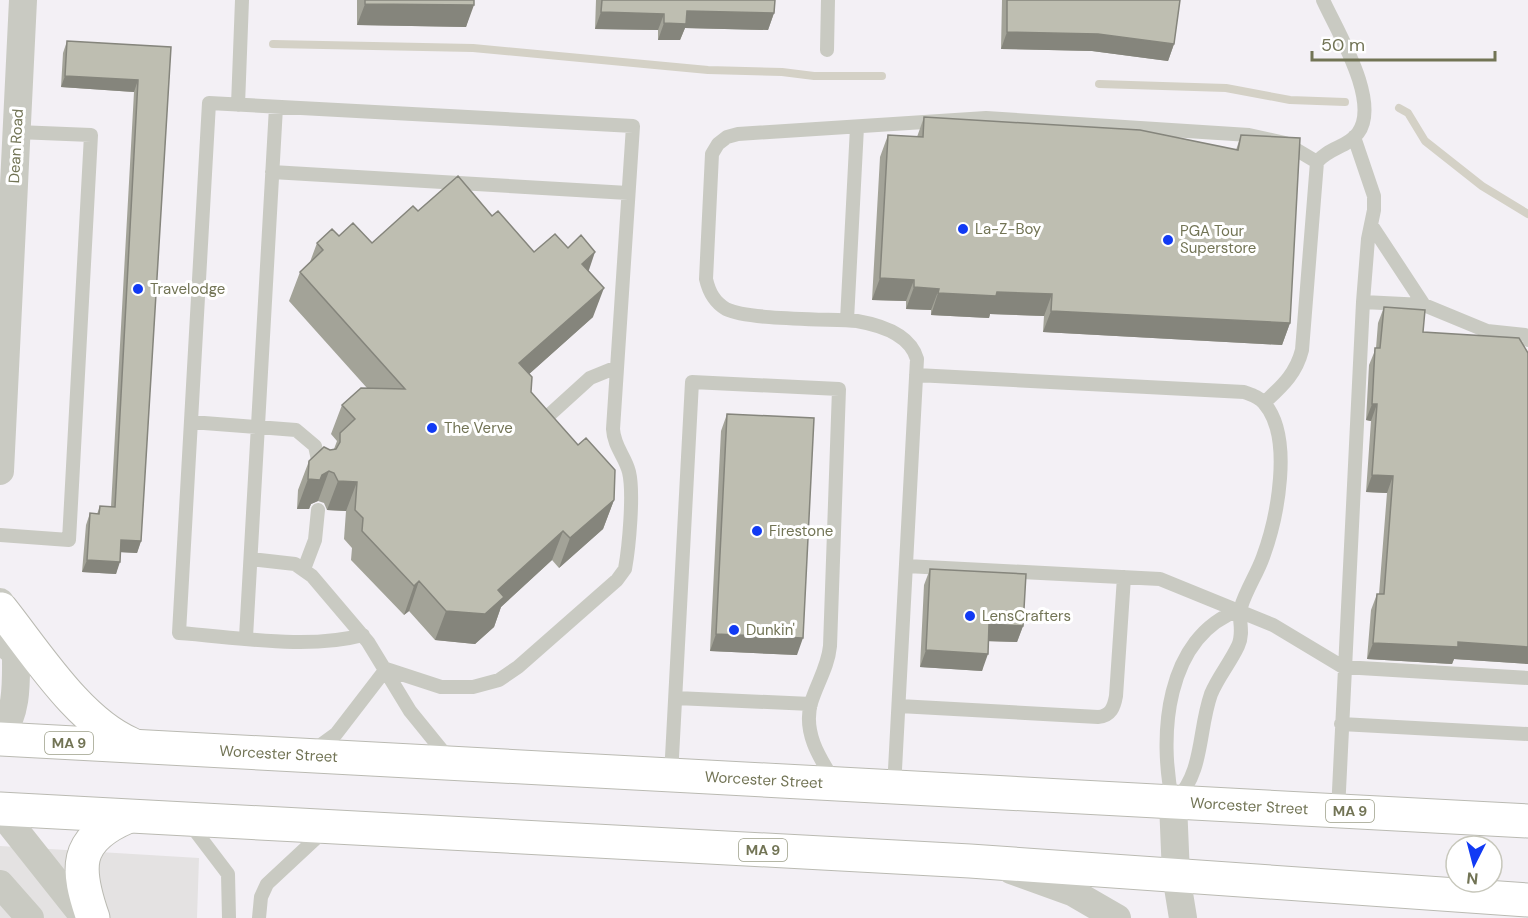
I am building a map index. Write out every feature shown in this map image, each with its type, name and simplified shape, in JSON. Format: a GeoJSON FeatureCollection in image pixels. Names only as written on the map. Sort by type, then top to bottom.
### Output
{"type":"FeatureCollection","features":[{"type":"Feature","properties":{"kind":"highway"},"geometry":{"type":"LineString","coordinates":[[1,625],[87,715],[115,737],[138,747]]}},
{"type":"Feature","properties":{"kind":"highway","name":"Worcester Street"},"geometry":{"type":"LineString","coordinates":[[0,738],[1528,821]]}},
{"type":"Feature","properties":{"kind":"highway","name":"MA 9"},"geometry":{"type":"LineString","coordinates":[[0,810],[970,861],[1527,900]]}},
{"type":"Feature","properties":{"kind":"highway"},"geometry":{"type":"LineString","coordinates":[[93,918],[81,874],[83,853],[89,842],[101,831],[127,816]]}},
{"type":"Feature","properties":{"kind":"street","name":"Dean Road"},"geometry":{"type":"LineString","coordinates":[[0,471],[17,132],[15,63],[23,0]]}},
{"type":"Feature","properties":{"kind":"street"},"geometry":{"type":"LineString","coordinates":[[0,738],[13,714],[16,666],[16,653],[1,625]]}},
{"type":"Feature","properties":{"kind":"street"},"geometry":{"type":"LineString","coordinates":[[1173,803],[1176,875],[1183,918]]}},
{"type":"Feature","properties":{"kind":"street"},"geometry":{"type":"LineString","coordinates":[[0,810],[85,918]]}},
{"type":"Feature","properties":{"kind":"street"},"geometry":{"type":"LineString","coordinates":[[970,861],[1011,870],[1052,884],[1099,906],[1117,918]]}},
{"type":"Feature","properties":{"kind":"street"},"geometry":{"type":"LineString","coordinates":[[0,884],[30,918]]}},
{"type":"Feature","properties":{"kind":"lane"},"geometry":{"type":"LineString","coordinates":[[238,105],[242,0]]}},
{"type":"Feature","properties":{"kind":"lane"},"geometry":{"type":"LineString","coordinates":[[827,50],[828,0]]}},
{"type":"Feature","properties":{"kind":"lane"},"geometry":{"type":"LineString","coordinates":[[1264,403],[1289,379],[1298,366],[1302,350],[1317,162],[1323,154],[1354,137],[1364,122],[1365,96],[1323,0]]}},
{"type":"Feature","properties":{"kind":"lane"},"geometry":{"type":"LineString","coordinates":[[363,635],[316,641],[179,633],[209,103],[633,126],[613,436],[617,450],[628,468],[630,483],[626,563],[622,575],[518,667],[499,680],[473,687],[441,687],[386,669]]}},
{"type":"Feature","properties":{"kind":"lane"},"geometry":{"type":"LineString","coordinates":[[246,637],[276,107]]}},
{"type":"Feature","properties":{"kind":"lane"},"geometry":{"type":"LineString","coordinates":[[894,788],[916,375],[915,354],[902,339],[875,324],[847,320],[745,314],[724,308],[715,301],[708,291],[706,279],[711,165],[718,144],[727,136],[738,134],[986,118],[1249,135],[1285,143],[1317,162]]}},
{"type":"Feature","properties":{"kind":"lane"},"geometry":{"type":"LineString","coordinates":[[847,320],[857,127]]}},
{"type":"Feature","properties":{"kind":"lane"},"geometry":{"type":"LineString","coordinates":[[0,535],[69,540],[91,135],[17,132]]}},
{"type":"Feature","properties":{"kind":"lane"},"geometry":{"type":"LineString","coordinates":[[1338,811],[1343,667],[1363,302],[1374,196],[1354,137]]}},
{"type":"Feature","properties":{"kind":"lane"},"geometry":{"type":"LineString","coordinates":[[272,172],[628,193]]}},
{"type":"Feature","properties":{"kind":"lane"},"geometry":{"type":"LineString","coordinates":[[1372,226],[1424,305]]}},
{"type":"Feature","properties":{"kind":"lane"},"geometry":{"type":"LineString","coordinates":[[1363,302],[1424,305],[1487,331],[1527,337]]}},
{"type":"Feature","properties":{"kind":"lane"},"geometry":{"type":"LineString","coordinates":[[547,417],[590,378],[617,367]]}},
{"type":"Feature","properties":{"kind":"lane"},"geometry":{"type":"LineString","coordinates":[[916,375],[1236,391],[1257,397],[1264,403],[1276,426],[1279,441],[1279,494],[1264,556],[1239,610],[1241,636],[1208,704],[1195,772],[1173,803]]}},
{"type":"Feature","properties":{"kind":"lane"},"geometry":{"type":"LineString","coordinates":[[671,776],[692,382],[839,389],[830,646],[827,665],[811,704],[812,742],[837,785]]}},
{"type":"Feature","properties":{"kind":"lane"},"geometry":{"type":"LineString","coordinates":[[191,422],[290,428],[305,435],[317,450],[320,471]]}},
{"type":"Feature","properties":{"kind":"lane"},"geometry":{"type":"LineString","coordinates":[[304,569],[315,540],[318,510]]}},
{"type":"Feature","properties":{"kind":"lane"},"geometry":{"type":"LineString","coordinates":[[251,559],[290,562],[304,569],[363,635],[421,726],[455,764]]}},
{"type":"Feature","properties":{"kind":"lane"},"geometry":{"type":"LineString","coordinates":[[906,566],[1160,579],[1279,628],[1343,667],[1528,678]]}},
{"type":"Feature","properties":{"kind":"lane"},"geometry":{"type":"LineString","coordinates":[[899,706],[1098,717],[1107,715],[1113,709],[1116,696],[1124,577]]}},
{"type":"Feature","properties":{"kind":"lane"},"geometry":{"type":"LineString","coordinates":[[1173,803],[1165,748],[1169,707],[1176,682],[1185,660],[1199,639],[1218,621],[1239,610]]}},
{"type":"Feature","properties":{"kind":"lane"},"geometry":{"type":"LineString","coordinates":[[303,756],[336,734],[386,669]]}},
{"type":"Feature","properties":{"kind":"lane"},"geometry":{"type":"LineString","coordinates":[[676,698],[811,704]]}},
{"type":"Feature","properties":{"kind":"lane"},"geometry":{"type":"LineString","coordinates":[[1341,724],[1528,734]]}},
{"type":"Feature","properties":{"kind":"lane"},"geometry":{"type":"LineString","coordinates":[[186,820],[228,874],[229,918]]}},
{"type":"Feature","properties":{"kind":"lane"},"geometry":{"type":"LineString","coordinates":[[259,918],[261,897],[267,884],[328,827]]}},
{"type":"Feature","properties":{"kind":"shaded area"},"geometry":{"type":"Polygon","coordinates":[[[0,846],[199,858],[197,918],[0,918],[0,846]]]}},
{"type":"Feature","properties":{"kind":"building"},"geometry":{"type":"Polygon","coordinates":[[[365,0],[474,0],[474,5],[365,4],[365,0]]]}},
{"type":"Feature","properties":{"kind":"building"},"geometry":{"type":"Polygon","coordinates":[[[602,0],[775,0],[774,13],[687,11],[686,24],[664,23],[664,14],[601,12],[602,0]]]}},
{"type":"Feature","properties":{"kind":"building"},"geometry":{"type":"Polygon","coordinates":[[[1007,0],[1180,0],[1174,44],[1098,34],[1007,32],[1007,0]]]}},
{"type":"Feature","properties":{"kind":"building","name":"Travelodge"},"geometry":{"type":"Polygon","coordinates":[[[67,41],[171,47],[141,541],[121,540],[120,562],[87,560],[90,513],[99,514],[100,506],[115,507],[138,80],[65,76],[67,41]]]}},
{"type":"Feature","properties":{"kind":"building"},"geometry":{"type":"Polygon","coordinates":[[[924,117],[1140,130],[1238,150],[1241,135],[1300,138],[1290,323],[1051,311],[1052,294],[997,292],[996,296],[938,293],[939,289],[914,287],[914,280],[880,278],[888,135],[923,137],[924,117]]]}},
{"type":"Feature","properties":{"kind":"building","name":"The Verve"},"geometry":{"type":"Polygon","coordinates":[[[458,176],[492,216],[498,211],[534,252],[555,234],[568,248],[581,235],[595,252],[582,264],[604,288],[519,363],[532,377],[531,392],[578,445],[586,438],[615,470],[614,500],[570,538],[563,531],[498,590],[504,597],[485,614],[446,611],[419,581],[414,586],[362,531],[363,518],[355,510],[357,482],[338,481],[334,473],[329,471],[322,475],[320,480],[308,479],[309,461],[324,447],[330,450],[336,449],[340,442],[340,433],[355,419],[342,405],[361,388],[405,389],[300,272],[323,250],[317,243],[332,229],[339,236],[353,223],[372,243],[413,206],[418,211],[458,176]]]}},
{"type":"Feature","properties":{"kind":"building"},"geometry":{"type":"Polygon","coordinates":[[[1384,307],[1425,310],[1423,332],[1519,338],[1528,353],[1528,647],[1458,642],[1458,647],[1373,643],[1377,594],[1384,594],[1393,476],[1372,475],[1377,404],[1372,404],[1375,348],[1380,348],[1384,307]]]}},
{"type":"Feature","properties":{"kind":"building"},"geometry":{"type":"Polygon","coordinates":[[[727,414],[814,418],[803,638],[716,634],[727,414]]]}},
{"type":"Feature","properties":{"kind":"building","name":"LensCrafters"},"geometry":{"type":"Polygon","coordinates":[[[930,569],[1026,574],[1023,626],[989,624],[988,654],[926,650],[930,569]]]}},
{"type":"Feature","properties":{"kind":"waterway"},"geometry":{"type":"LineString","coordinates":[[273,44],[473,48],[708,70],[782,72],[814,76],[882,76]]}},
{"type":"Feature","properties":{"kind":"waterway"},"geometry":{"type":"LineString","coordinates":[[1099,84],[1226,88],[1290,100],[1345,102]]}},
{"type":"Feature","properties":{"kind":"waterway"},"geometry":{"type":"LineString","coordinates":[[1399,108],[1408,113],[1425,141],[1482,186],[1528,214]]}},
{"type":"Feature","properties":{"kind":"place","name":"La-Z-Boy"},"geometry":{"type":"Point","coordinates":[963,229]}},
{"type":"Feature","properties":{"kind":"place","name":"PGA Tour Superstore"},"geometry":{"type":"Point","coordinates":[1168,240]}},
{"type":"Feature","properties":{"kind":"place","name":"Travelodge"},"geometry":{"type":"Point","coordinates":[138,289]}},
{"type":"Feature","properties":{"kind":"place","name":"The Verve"},"geometry":{"type":"Point","coordinates":[432,428]}},
{"type":"Feature","properties":{"kind":"place","name":"Firestone"},"geometry":{"type":"Point","coordinates":[757,531]}},
{"type":"Feature","properties":{"kind":"place","name":"LensCrafters"},"geometry":{"type":"Point","coordinates":[970,616]}},
{"type":"Feature","properties":{"kind":"place","name":"Dunkin'"},"geometry":{"type":"Point","coordinates":[734,630]}}]}
